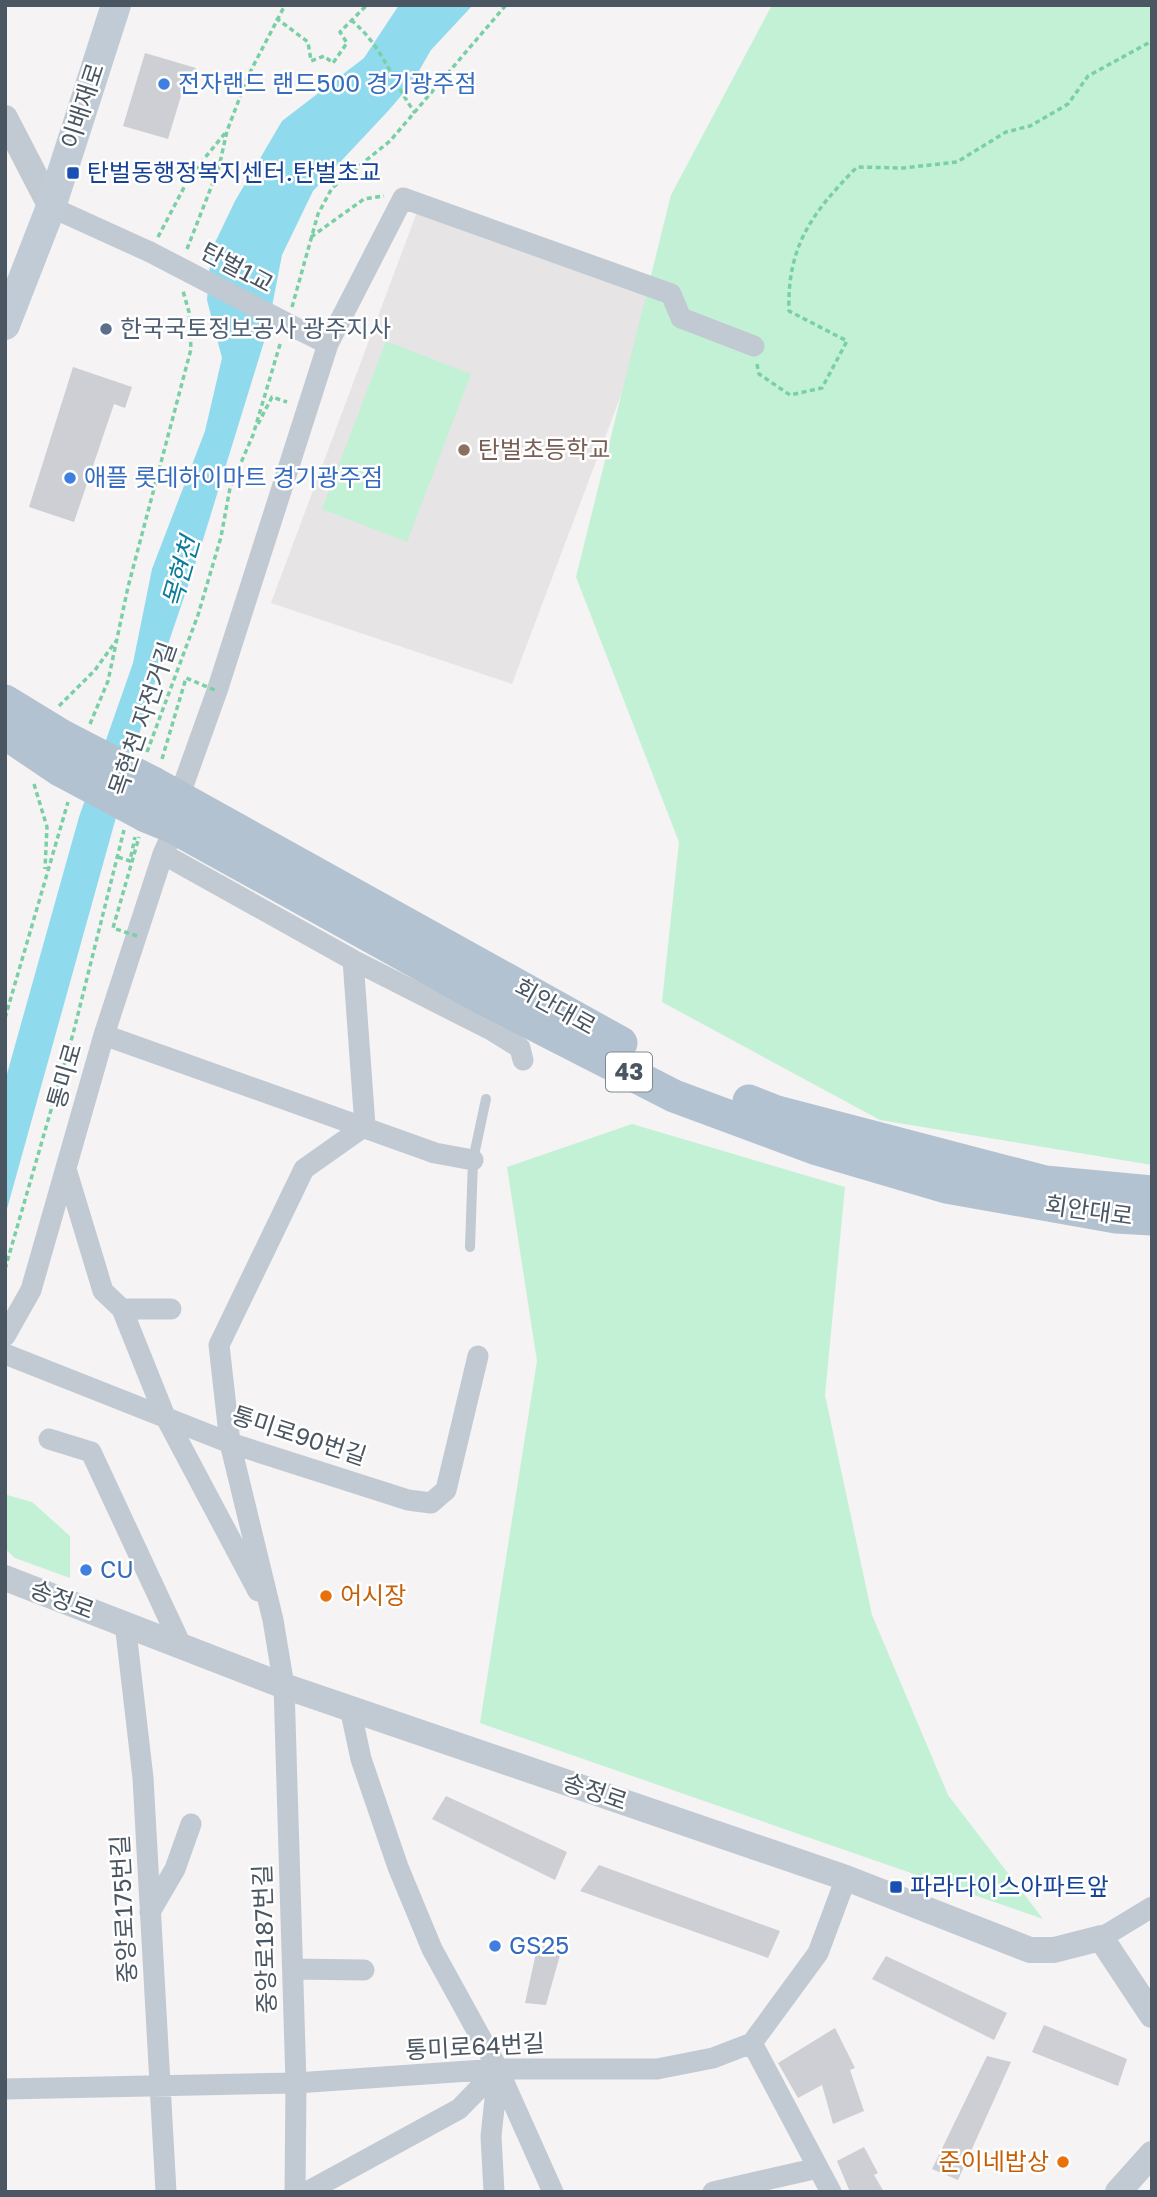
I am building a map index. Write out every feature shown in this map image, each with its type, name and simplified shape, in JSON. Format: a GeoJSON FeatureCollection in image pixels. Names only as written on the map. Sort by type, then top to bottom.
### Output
{"type":"FeatureCollection","features":[{"type":"Feature","properties":{"kind":"main road","name":"이배재로"},"geometry":{"type":"LineString","coordinates":[[5,325],[51,207],[116,5]]}},
{"type":"Feature","properties":{"kind":"main road","name":"회안대로"},"geometry":{"type":"LineString","coordinates":[[5,701],[69,727],[153,811],[482,998],[674,1096],[817,1149],[946,1187],[1116,1217],[1152,1219]]}},
{"type":"Feature","properties":{"kind":"main road","name":"43"},"geometry":{"type":"LineString","coordinates":[[5,733],[54,781],[153,811]]}},
{"type":"Feature","properties":{"kind":"main road","name":"회안대로"},"geometry":{"type":"LineString","coordinates":[[153,811],[676,1074],[777,1112],[1045,1182],[1152,1192]]}},
{"type":"Feature","properties":{"kind":"street"},"geometry":{"type":"LineString","coordinates":[[5,118],[51,207],[150,251]]}},
{"type":"Feature","properties":{"kind":"street","name":"통미로"},"geometry":{"type":"LineString","coordinates":[[5,1336],[31,1290],[104,1035],[153,811],[222,677],[328,344],[403,198],[671,295],[681,318],[754,346]]}},
{"type":"Feature","properties":{"kind":"street","name":"탄벌1교"},"geometry":{"type":"LineString","coordinates":[[150,251],[328,344]]}},
{"type":"Feature","properties":{"kind":"street"},"geometry":{"type":"LineString","coordinates":[[153,811],[353,960],[493,1031],[520,1048],[523,1060]]}},
{"type":"Feature","properties":{"kind":"street"},"geometry":{"type":"LineString","coordinates":[[353,960],[365,1126]]}},
{"type":"Feature","properties":{"kind":"street"},"geometry":{"type":"LineString","coordinates":[[104,1035],[435,1153],[473,1160]]}},
{"type":"Feature","properties":{"kind":"street"},"geometry":{"type":"LineString","coordinates":[[273,1620],[230,1443],[219,1345],[304,1169],[365,1126]]}},
{"type":"Feature","properties":{"kind":"street"},"geometry":{"type":"LineString","coordinates":[[66,1169],[103,1291],[122,1309],[164,1414],[273,1620]]}},
{"type":"Feature","properties":{"kind":"street"},"geometry":{"type":"LineString","coordinates":[[122,1309],[171,1309]]}},
{"type":"Feature","properties":{"kind":"street","name":"통미로90번길"},"geometry":{"type":"LineString","coordinates":[[5,1354],[164,1414],[230,1443],[408,1500],[432,1503],[446,1490],[478,1356]]}},
{"type":"Feature","properties":{"kind":"street"},"geometry":{"type":"LineString","coordinates":[[49,1439],[91,1452],[181,1645]]}},
{"type":"Feature","properties":{"kind":"street","name":"송정로"},"geometry":{"type":"LineString","coordinates":[[5,1578],[284,1686],[846,1878],[1030,1950],[1054,1950],[1101,1938]]}},
{"type":"Feature","properties":{"kind":"street","name":"중앙로187번길"},"geometry":{"type":"LineString","coordinates":[[273,1620],[284,1686],[296,2083],[295,2192]]}},
{"type":"Feature","properties":{"kind":"street","name":"중앙로175번길"},"geometry":{"type":"LineString","coordinates":[[125,1623],[143,1777],[166,2192]]}},
{"type":"Feature","properties":{"kind":"street"},"geometry":{"type":"LineString","coordinates":[[350,1707],[361,1759],[398,1867],[432,1950],[498,2069],[552,2192]]}},
{"type":"Feature","properties":{"kind":"street"},"geometry":{"type":"LineString","coordinates":[[150,1912],[176,1869],[191,1824]]}},
{"type":"Feature","properties":{"kind":"street"},"geometry":{"type":"LineString","coordinates":[[831,2192],[752,2043],[818,1953],[846,1878]]}},
{"type":"Feature","properties":{"kind":"street"},"geometry":{"type":"LineString","coordinates":[[1152,1907],[1101,1938],[1152,2015]]}},
{"type":"Feature","properties":{"kind":"street"},"geometry":{"type":"LineString","coordinates":[[293,1969],[364,1970]]}},
{"type":"Feature","properties":{"kind":"street","name":"통미로64번길"},"geometry":{"type":"LineString","coordinates":[[5,2089],[296,2083],[498,2069],[657,2069],[713,2058],[752,2043]]}},
{"type":"Feature","properties":{"kind":"street"},"geometry":{"type":"LineString","coordinates":[[307,2192],[459,2109],[498,2069]]}},
{"type":"Feature","properties":{"kind":"street"},"geometry":{"type":"LineString","coordinates":[[494,2192],[491,2136],[498,2069]]}},
{"type":"Feature","properties":{"kind":"street"},"geometry":{"type":"LineString","coordinates":[[1118,2192],[1152,2154]]}},
{"type":"Feature","properties":{"kind":"street"},"geometry":{"type":"LineString","coordinates":[[713,2192],[818,2168]]}},
{"type":"Feature","properties":{"kind":"lane"},"geometry":{"type":"LineString","coordinates":[[470,1247],[473,1160],[486,1098]]}},
{"type":"Feature","properties":{"kind":"path"},"geometry":{"type":"LineString","coordinates":[[185,261],[187,248],[219,167],[227,131],[248,76],[285,5]]}},
{"type":"Feature","properties":{"kind":"path"},"geometry":{"type":"LineString","coordinates":[[276,18],[308,42],[311,61],[324,56],[333,63],[347,43],[340,32],[367,5]]}},
{"type":"Feature","properties":{"kind":"path","name":"목현천 자전거길"},"geometry":{"type":"LineString","coordinates":[[5,1269],[73,1034],[118,857],[153,811],[198,615],[221,537],[230,488],[253,435],[291,327],[309,239],[317,214],[332,188],[390,141],[506,5]]}},
{"type":"Feature","properties":{"kind":"path"},"geometry":{"type":"LineString","coordinates":[[351,20],[375,42],[382,61],[415,113]]}},
{"type":"Feature","properties":{"kind":"path"},"geometry":{"type":"LineString","coordinates":[[754,346],[759,374],[790,395],[822,388],[847,341],[789,311],[795,253],[820,205],[857,167],[903,168],[957,162],[1006,132],[1030,126],[1068,104],[1088,76],[1152,41]]}},
{"type":"Feature","properties":{"kind":"path"},"geometry":{"type":"LineString","coordinates":[[150,251],[190,176],[227,131]]}},
{"type":"Feature","properties":{"kind":"path"},"geometry":{"type":"LineString","coordinates":[[309,239],[364,199],[384,196]]}},
{"type":"Feature","properties":{"kind":"path","name":"목현천 자전거길"},"geometry":{"type":"LineString","coordinates":[[69,727],[93,712],[108,681],[191,349],[189,312],[182,288]]}},
{"type":"Feature","properties":{"kind":"path"},"geometry":{"type":"LineString","coordinates":[[253,435],[272,397],[286,402]]}},
{"type":"Feature","properties":{"kind":"path"},"geometry":{"type":"LineString","coordinates":[[69,727],[95,670],[117,639]]}},
{"type":"Feature","properties":{"kind":"path"},"geometry":{"type":"LineString","coordinates":[[45,877],[47,827],[54,781]]}},
{"type":"Feature","properties":{"kind":"path","name":"목현천 자전거길"},"geometry":{"type":"LineString","coordinates":[[5,1018],[45,877],[54,781]]}},
{"type":"Feature","properties":{"kind":"path"},"geometry":{"type":"LineString","coordinates":[[118,857],[130,860],[153,811]]}},
{"type":"Feature","properties":{"kind":"shaded area","name":"탄벌초등학교"},"geometry":{"type":"Polygon","coordinates":[[[417,212],[658,297],[512,684],[271,603],[417,212]]]}},
{"type":"Feature","properties":{"kind":"green space"},"geometry":{"type":"Polygon","coordinates":[[[772,5],[1152,5],[1152,1165],[880,1120],[662,1002],[679,842],[576,577],[671,195],[772,5]]]}},
{"type":"Feature","properties":{"kind":"green space"},"geometry":{"type":"Polygon","coordinates":[[[386,341],[471,374],[407,542],[322,509],[386,341]]]}},
{"type":"Feature","properties":{"kind":"green space"},"geometry":{"type":"Polygon","coordinates":[[[632,1124],[845,1187],[825,1395],[872,1615],[948,1795],[1043,1919],[480,1723],[537,1361],[507,1167],[632,1124]]]}},
{"type":"Feature","properties":{"kind":"green space"},"geometry":{"type":"Polygon","coordinates":[[[7,1495],[32,1502],[70,1536],[70,1578],[15,1558],[5,1549],[7,1495]]]}},
{"type":"Feature","properties":{"kind":"water","name":"목현천"},"geometry":{"type":"Polygon","coordinates":[[[399,5],[473,5],[431,50],[412,83],[389,110],[313,191],[282,255],[267,332],[198,556],[147,706],[5,1216],[5,1081],[79,817],[133,663],[152,569],[205,431],[222,358],[207,300],[211,251],[235,201],[282,121],[364,58],[399,5]]]}},
{"type":"Feature","properties":{"kind":"building"},"geometry":{"type":"Polygon","coordinates":[[[145,53],[196,68],[190,87],[184,86],[168,139],[123,126],[145,53]]]}},
{"type":"Feature","properties":{"kind":"building"},"geometry":{"type":"Polygon","coordinates":[[[73,367],[132,387],[125,408],[114,404],[74,522],[29,507],[73,367]]]}},
{"type":"Feature","properties":{"kind":"building"},"geometry":{"type":"Polygon","coordinates":[[[446,1796],[567,1852],[555,1880],[432,1819],[446,1796]]]}},
{"type":"Feature","properties":{"kind":"building"},"geometry":{"type":"Polygon","coordinates":[[[599,1865],[780,1931],[768,1958],[580,1891],[599,1865]]]}},
{"type":"Feature","properties":{"kind":"building"},"geometry":{"type":"Polygon","coordinates":[[[542,1946],[562,1948],[546,2005],[525,2003],[536,1953],[542,1946]]]}},
{"type":"Feature","properties":{"kind":"building"},"geometry":{"type":"Polygon","coordinates":[[[886,1956],[1007,2013],[994,2040],[872,1979],[886,1956]]]}},
{"type":"Feature","properties":{"kind":"building"},"geometry":{"type":"Polygon","coordinates":[[[1044,2025],[1127,2059],[1118,2086],[1032,2052],[1044,2025]]]}},
{"type":"Feature","properties":{"kind":"building"},"geometry":{"type":"Polygon","coordinates":[[[835,2028],[855,2068],[850,2070],[864,2111],[833,2124],[822,2085],[798,2098],[778,2063],[835,2028]]]}},
{"type":"Feature","properties":{"kind":"building"},"geometry":{"type":"Polygon","coordinates":[[[987,2056],[1011,2062],[958,2180],[932,2169],[987,2056]]]}},
{"type":"Feature","properties":{"kind":"building"},"geometry":{"type":"Polygon","coordinates":[[[864,2147],[878,2173],[874,2175],[884,2192],[850,2192],[837,2161],[864,2147]]]}},
{"type":"Feature","properties":{"kind":"place","name":"전자랜드 랜드500 경기광주점"},"geometry":{"type":"Point","coordinates":[164,84]}},
{"type":"Feature","properties":{"kind":"place","name":"탄벌동행정복지센터.탄벌초교"},"geometry":{"type":"Point","coordinates":[73,173]}},
{"type":"Feature","properties":{"kind":"place","name":"한국국토정보공사 광주지사"},"geometry":{"type":"Point","coordinates":[106,329]}},
{"type":"Feature","properties":{"kind":"place","name":"탄벌초등학교"},"geometry":{"type":"Point","coordinates":[464,450]}},
{"type":"Feature","properties":{"kind":"place","name":"애플 롯데하이마트 경기광주점"},"geometry":{"type":"Point","coordinates":[70,478]}},
{"type":"Feature","properties":{"kind":"place","name":"CU"},"geometry":{"type":"Point","coordinates":[86,1570]}},
{"type":"Feature","properties":{"kind":"place","name":"어시장"},"geometry":{"type":"Point","coordinates":[326,1596]}},
{"type":"Feature","properties":{"kind":"place","name":"파라다이스아파트앞"},"geometry":{"type":"Point","coordinates":[896,1887]}},
{"type":"Feature","properties":{"kind":"place","name":"GS25"},"geometry":{"type":"Point","coordinates":[495,1946]}},
{"type":"Feature","properties":{"kind":"place","name":"준이네밥상"},"geometry":{"type":"Point","coordinates":[1063,2162]}}]}
